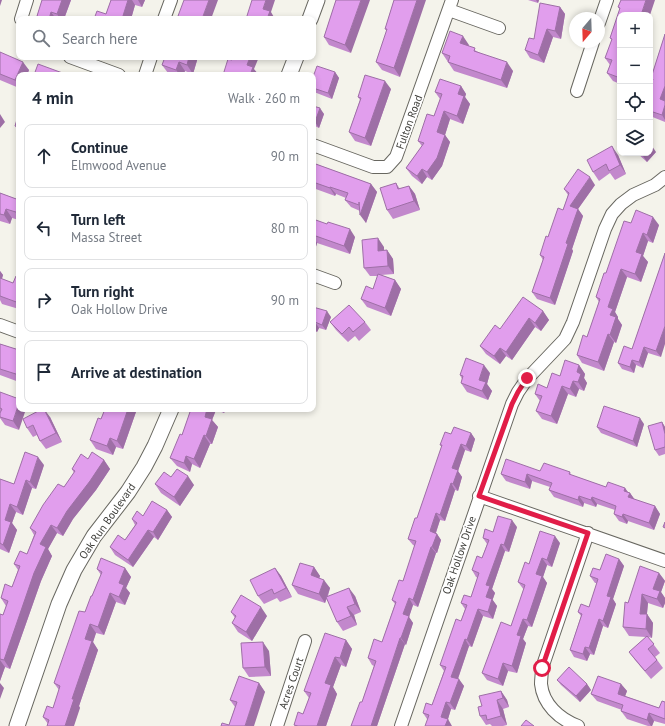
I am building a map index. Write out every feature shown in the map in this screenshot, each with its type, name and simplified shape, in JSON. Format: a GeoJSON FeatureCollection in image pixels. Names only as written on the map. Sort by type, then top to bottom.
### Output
{"type":"FeatureCollection","features":[{"type":"Feature","properties":{"kind":"street"},"geometry":{"type":"LineString","coordinates":[[22,16],[27,0]]}},
{"type":"Feature","properties":{"kind":"street"},"geometry":{"type":"LineString","coordinates":[[165,16],[171,0]]}},
{"type":"Feature","properties":{"kind":"street"},"geometry":{"type":"LineString","coordinates":[[311,16],[317,0]]}},
{"type":"Feature","properties":{"kind":"street"},"geometry":{"type":"LineString","coordinates":[[603,12],[607,0]]}},
{"type":"Feature","properties":{"kind":"street"},"geometry":{"type":"LineString","coordinates":[[451,5],[499,28]]}},
{"type":"Feature","properties":{"kind":"street","name":"Fulton Road"},"geometry":{"type":"LineString","coordinates":[[316,146],[373,167],[387,167],[396,157],[451,5]]}},
{"type":"Feature","properties":{"kind":"street"},"geometry":{"type":"LineString","coordinates":[[577,91],[591,48]]}},
{"type":"Feature","properties":{"kind":"street"},"geometry":{"type":"LineString","coordinates":[[78,60],[111,72]]}},
{"type":"Feature","properties":{"kind":"street"},"geometry":{"type":"LineString","coordinates":[[146,72],[150,60]]}},
{"type":"Feature","properties":{"kind":"street"},"geometry":{"type":"LineString","coordinates":[[290,72],[295,60]]}},
{"type":"Feature","properties":{"kind":"street","name":"Oak Hollow Drive"},"geometry":{"type":"LineString","coordinates":[[401,726],[479,496],[512,404],[527,378],[565,339],[573,322],[605,229],[612,214],[621,204],[633,195],[655,185],[665,177]]}},
{"type":"Feature","properties":{"kind":"street"},"geometry":{"type":"LineString","coordinates":[[316,276],[335,283]]}},
{"type":"Feature","properties":{"kind":"street"},"geometry":{"type":"LineString","coordinates":[[0,325],[16,331]]}},
{"type":"Feature","properties":{"kind":"street","name":"Oak Run Boulevard"},"geometry":{"type":"LineString","coordinates":[[17,726],[59,604],[74,570],[94,536],[128,492],[144,467],[170,412]]}},
{"type":"Feature","properties":{"kind":"street"},"geometry":{"type":"LineString","coordinates":[[479,496],[665,561]]}},
{"type":"Feature","properties":{"kind":"street"},"geometry":{"type":"LineString","coordinates":[[578,726],[568,722],[554,712],[545,697],[541,684],[542,668],[588,533]]}},
{"type":"Feature","properties":{"kind":"street","name":"Acres Court"},"geometry":{"type":"LineString","coordinates":[[277,726],[305,641]]}},
{"type":"Feature","properties":{"kind":"building"},"geometry":{"type":"Polygon","coordinates":[[[42,0],[62,0],[57,14],[51,12],[50,16],[37,16],[42,0]]]}},
{"type":"Feature","properties":{"kind":"building"},"geometry":{"type":"Polygon","coordinates":[[[111,0],[128,0],[123,16],[95,16],[97,11],[106,14],[111,0]]]}},
{"type":"Feature","properties":{"kind":"building"},"geometry":{"type":"Polygon","coordinates":[[[184,0],[209,0],[203,16],[178,16],[184,0]]]}},
{"type":"Feature","properties":{"kind":"building"},"geometry":{"type":"Polygon","coordinates":[[[252,0],[266,0],[263,9],[270,11],[268,16],[247,16],[252,0]]]}},
{"type":"Feature","properties":{"kind":"building"},"geometry":{"type":"Polygon","coordinates":[[[336,0],[361,0],[345,45],[324,37],[336,0]]]}},
{"type":"Feature","properties":{"kind":"building"},"geometry":{"type":"Polygon","coordinates":[[[394,0],[417,0],[394,68],[376,62],[387,29],[385,29],[394,0]]]}},
{"type":"Feature","properties":{"kind":"building"},"geometry":{"type":"Polygon","coordinates":[[[621,0],[646,0],[642,12],[619,12],[620,8],[618,7],[621,0]]]}},
{"type":"Feature","properties":{"kind":"building"},"geometry":{"type":"Polygon","coordinates":[[[540,3],[560,7],[555,31],[547,29],[538,55],[525,50],[529,38],[534,39],[540,3]]]}},
{"type":"Feature","properties":{"kind":"building"},"geometry":{"type":"Polygon","coordinates":[[[617,17],[617,77],[607,73],[612,60],[605,58],[612,39],[610,38],[617,17]]]}},
{"type":"Feature","properties":{"kind":"building"},"geometry":{"type":"Polygon","coordinates":[[[450,31],[463,36],[460,43],[475,48],[474,51],[507,62],[501,80],[448,62],[450,56],[442,53],[450,31]]]}},
{"type":"Feature","properties":{"kind":"building"},"geometry":{"type":"Polygon","coordinates":[[[665,34],[665,86],[660,99],[665,101],[665,105],[662,115],[653,112],[653,72],[665,34]]]}},
{"type":"Feature","properties":{"kind":"building"},"geometry":{"type":"Polygon","coordinates":[[[0,52],[23,62],[19,72],[16,72],[15,80],[0,74],[0,52]]]}},
{"type":"Feature","properties":{"kind":"building"},"geometry":{"type":"Polygon","coordinates":[[[164,60],[188,60],[187,65],[179,62],[176,70],[162,65],[164,60]]]}},
{"type":"Feature","properties":{"kind":"building"},"geometry":{"type":"Polygon","coordinates":[[[228,60],[249,60],[247,65],[253,67],[251,72],[224,72],[228,60]]]}},
{"type":"Feature","properties":{"kind":"building"},"geometry":{"type":"Polygon","coordinates":[[[38,64],[60,72],[35,72],[38,64]]]}},
{"type":"Feature","properties":{"kind":"building"},"geometry":{"type":"Polygon","coordinates":[[[317,66],[335,72],[328,93],[316,89],[315,72],[317,66]]]}},
{"type":"Feature","properties":{"kind":"building"},"geometry":{"type":"Polygon","coordinates":[[[365,75],[385,81],[365,138],[349,132],[361,98],[358,97],[365,75]]]}},
{"type":"Feature","properties":{"kind":"building"},"geometry":{"type":"Polygon","coordinates":[[[440,79],[461,86],[458,94],[464,96],[457,116],[444,111],[437,132],[445,135],[437,158],[427,172],[422,169],[417,176],[406,168],[424,143],[418,141],[427,114],[434,116],[442,94],[435,92],[440,79]]]}},
{"type":"Feature","properties":{"kind":"building"},"geometry":{"type":"Polygon","coordinates":[[[316,107],[320,108],[316,119],[316,107]]]}},
{"type":"Feature","properties":{"kind":"building"},"geometry":{"type":"Polygon","coordinates":[[[612,146],[620,165],[609,171],[606,164],[593,172],[587,160],[612,146]]]}},
{"type":"Feature","properties":{"kind":"building"},"geometry":{"type":"Polygon","coordinates":[[[316,164],[371,184],[360,215],[359,202],[359,205],[345,200],[348,193],[316,183],[316,164]]]}},
{"type":"Feature","properties":{"kind":"building"},"geometry":{"type":"Polygon","coordinates":[[[578,169],[590,177],[570,206],[578,209],[566,243],[568,244],[550,298],[532,292],[544,257],[540,255],[558,208],[563,210],[569,193],[564,189],[578,169]]]}},
{"type":"Feature","properties":{"kind":"building"},"geometry":{"type":"Polygon","coordinates":[[[396,183],[398,189],[409,186],[414,201],[387,210],[380,188],[396,183]]]}},
{"type":"Feature","properties":{"kind":"building"},"geometry":{"type":"Polygon","coordinates":[[[0,193],[16,199],[16,212],[6,209],[4,215],[0,214],[0,193]]]}},
{"type":"Feature","properties":{"kind":"building"},"geometry":{"type":"Polygon","coordinates":[[[636,210],[653,217],[647,235],[643,233],[636,252],[642,254],[635,274],[621,269],[608,307],[613,309],[610,315],[616,317],[598,362],[577,355],[583,335],[587,337],[600,299],[596,297],[624,221],[631,223],[636,210]]]}},
{"type":"Feature","properties":{"kind":"building"},"geometry":{"type":"Polygon","coordinates":[[[316,220],[350,229],[344,246],[316,236],[316,220]]]}},
{"type":"Feature","properties":{"kind":"building"},"geometry":{"type":"Polygon","coordinates":[[[378,238],[378,251],[387,250],[388,266],[364,268],[362,240],[378,238]]]}},
{"type":"Feature","properties":{"kind":"building"},"geometry":{"type":"Polygon","coordinates":[[[665,253],[665,326],[656,351],[644,347],[639,362],[632,360],[630,367],[618,363],[624,346],[632,349],[665,253]]]}},
{"type":"Feature","properties":{"kind":"building"},"geometry":{"type":"Polygon","coordinates":[[[378,274],[395,280],[385,308],[361,299],[366,286],[373,289],[378,274]]]}},
{"type":"Feature","properties":{"kind":"building"},"geometry":{"type":"Polygon","coordinates":[[[16,276],[16,302],[0,296],[0,278],[13,283],[16,276]]]}},
{"type":"Feature","properties":{"kind":"building"},"geometry":{"type":"Polygon","coordinates":[[[523,297],[543,311],[535,323],[529,318],[506,352],[500,348],[494,356],[480,346],[495,325],[500,329],[523,297]]]}},
{"type":"Feature","properties":{"kind":"building"},"geometry":{"type":"Polygon","coordinates":[[[349,305],[365,322],[353,332],[349,327],[342,334],[330,322],[349,305]]]}},
{"type":"Feature","properties":{"kind":"building"},"geometry":{"type":"Polygon","coordinates":[[[316,308],[327,311],[322,325],[316,322],[316,308]]]}},
{"type":"Feature","properties":{"kind":"building"},"geometry":{"type":"Polygon","coordinates":[[[0,344],[16,349],[16,374],[0,369],[0,344]]]}},
{"type":"Feature","properties":{"kind":"building"},"geometry":{"type":"Polygon","coordinates":[[[466,358],[484,365],[479,380],[486,382],[482,391],[461,383],[463,376],[460,375],[466,358]]]}},
{"type":"Feature","properties":{"kind":"building"},"geometry":{"type":"Polygon","coordinates":[[[565,360],[579,365],[577,372],[581,374],[578,382],[573,381],[570,389],[562,386],[551,416],[536,411],[542,396],[535,394],[538,384],[547,388],[552,373],[560,376],[565,360]]]}},
{"type":"Feature","properties":{"kind":"building"},"geometry":{"type":"Polygon","coordinates":[[[0,392],[16,398],[16,412],[13,421],[0,417],[2,409],[0,408],[0,392]]]}},
{"type":"Feature","properties":{"kind":"building"},"geometry":{"type":"Polygon","coordinates":[[[604,406],[640,418],[633,441],[597,427],[604,406]]]}},
{"type":"Feature","properties":{"kind":"building"},"geometry":{"type":"Polygon","coordinates":[[[36,412],[46,412],[56,433],[40,441],[33,425],[27,428],[23,419],[36,412]]]}},
{"type":"Feature","properties":{"kind":"building"},"geometry":{"type":"Polygon","coordinates":[[[104,412],[127,412],[117,441],[110,438],[107,446],[90,440],[98,418],[101,419],[104,412]]]}},
{"type":"Feature","properties":{"kind":"building"},"geometry":{"type":"Polygon","coordinates":[[[190,412],[206,412],[205,417],[212,419],[206,436],[204,435],[194,459],[186,456],[184,463],[170,458],[180,434],[182,435],[190,412]]]}},
{"type":"Feature","properties":{"kind":"building"},"geometry":{"type":"Polygon","coordinates":[[[662,422],[665,434],[665,447],[655,450],[648,426],[662,422]]]}},
{"type":"Feature","properties":{"kind":"building"},"geometry":{"type":"Polygon","coordinates":[[[454,427],[471,433],[466,446],[461,444],[452,468],[458,470],[453,484],[451,483],[440,515],[436,513],[430,531],[437,534],[413,600],[409,598],[403,614],[409,616],[400,638],[371,726],[351,726],[360,702],[362,702],[376,661],[368,658],[374,639],[382,642],[396,602],[392,600],[399,580],[403,581],[416,541],[408,539],[415,518],[417,518],[442,445],[440,445],[445,432],[451,434],[454,427]]]}},
{"type":"Feature","properties":{"kind":"building"},"geometry":{"type":"Polygon","coordinates":[[[25,452],[38,457],[30,482],[26,480],[17,507],[10,504],[5,520],[11,522],[3,545],[0,543],[0,479],[14,484],[25,452]]]}},
{"type":"Feature","properties":{"kind":"building"},"geometry":{"type":"Polygon","coordinates":[[[92,452],[104,460],[67,511],[57,528],[51,525],[40,544],[46,547],[34,573],[4,660],[0,659],[0,614],[3,615],[8,601],[1,598],[5,584],[12,587],[20,566],[14,564],[20,551],[27,554],[36,532],[30,528],[43,505],[58,484],[64,487],[75,471],[72,469],[81,454],[88,459],[92,452]]]}},
{"type":"Feature","properties":{"kind":"building"},"geometry":{"type":"Polygon","coordinates":[[[506,459],[540,471],[544,463],[570,472],[569,474],[606,487],[608,482],[625,488],[624,491],[630,493],[628,497],[655,506],[649,523],[623,514],[622,517],[614,514],[616,506],[592,497],[591,500],[579,496],[578,500],[549,490],[552,483],[527,474],[525,482],[501,474],[506,459]]]}},
{"type":"Feature","properties":{"kind":"building"},"geometry":{"type":"Polygon","coordinates":[[[177,469],[188,476],[174,497],[155,484],[164,472],[171,477],[177,469]]]}},
{"type":"Feature","properties":{"kind":"building"},"geometry":{"type":"Polygon","coordinates":[[[152,501],[167,510],[153,532],[148,530],[128,560],[110,547],[118,535],[125,540],[137,523],[132,519],[137,511],[143,516],[152,501]]]}},
{"type":"Feature","properties":{"kind":"building"},"geometry":{"type":"Polygon","coordinates":[[[498,516],[512,520],[504,545],[501,544],[486,585],[490,586],[486,597],[492,599],[488,612],[478,609],[467,640],[465,639],[451,677],[459,679],[450,703],[446,702],[441,717],[448,719],[445,726],[425,726],[429,715],[423,713],[426,703],[432,705],[446,667],[440,665],[456,619],[461,621],[467,605],[461,603],[464,595],[471,597],[479,573],[472,570],[477,556],[482,558],[489,540],[483,538],[485,529],[493,532],[498,516]]]}},
{"type":"Feature","properties":{"kind":"building"},"geometry":{"type":"Polygon","coordinates":[[[540,531],[555,536],[547,560],[542,558],[536,574],[542,576],[527,620],[523,619],[517,635],[521,636],[512,666],[503,663],[498,679],[482,673],[501,622],[511,626],[525,585],[518,582],[525,562],[529,564],[540,531]]]}},
{"type":"Feature","properties":{"kind":"building"},"geometry":{"type":"Polygon","coordinates":[[[606,554],[619,559],[607,596],[611,597],[603,621],[599,619],[589,648],[585,647],[583,654],[570,650],[582,614],[578,612],[581,604],[589,607],[598,579],[590,576],[593,568],[600,570],[606,554]]]}},
{"type":"Feature","properties":{"kind":"building"},"geometry":{"type":"Polygon","coordinates":[[[101,558],[125,568],[119,583],[124,585],[119,597],[110,593],[98,627],[90,624],[85,639],[92,641],[72,699],[74,699],[65,726],[47,726],[49,720],[43,717],[47,706],[53,708],[60,686],[54,683],[79,611],[85,612],[102,572],[97,569],[101,558]]]}},
{"type":"Feature","properties":{"kind":"building"},"geometry":{"type":"Polygon","coordinates":[[[300,563],[314,567],[311,575],[324,580],[319,594],[292,585],[300,563]]]}},
{"type":"Feature","properties":{"kind":"building"},"geometry":{"type":"Polygon","coordinates":[[[640,566],[659,573],[653,589],[660,591],[657,599],[642,594],[640,614],[647,614],[646,629],[623,627],[625,602],[628,603],[640,566]]]}},
{"type":"Feature","properties":{"kind":"building"},"geometry":{"type":"Polygon","coordinates":[[[275,568],[286,588],[274,594],[272,589],[258,596],[250,580],[275,568]]]}},
{"type":"Feature","properties":{"kind":"building"},"geometry":{"type":"Polygon","coordinates":[[[349,588],[355,604],[347,607],[351,616],[337,622],[326,597],[349,588]]]}},
{"type":"Feature","properties":{"kind":"building"},"geometry":{"type":"Polygon","coordinates":[[[241,595],[261,607],[246,632],[232,623],[236,616],[231,612],[241,595]]]}},
{"type":"Feature","properties":{"kind":"building"},"geometry":{"type":"Polygon","coordinates":[[[325,633],[346,640],[340,658],[335,657],[325,683],[331,685],[317,726],[294,725],[298,712],[303,714],[311,693],[304,691],[325,633]]]}},
{"type":"Feature","properties":{"kind":"building"},"geometry":{"type":"Polygon","coordinates":[[[647,636],[654,644],[648,649],[657,660],[645,671],[629,652],[647,636]]]}},
{"type":"Feature","properties":{"kind":"building"},"geometry":{"type":"Polygon","coordinates":[[[263,642],[265,667],[243,668],[241,643],[263,642]]]}},
{"type":"Feature","properties":{"kind":"building"},"geometry":{"type":"Polygon","coordinates":[[[569,667],[587,684],[576,696],[557,680],[569,667]]]}},
{"type":"Feature","properties":{"kind":"building"},"geometry":{"type":"Polygon","coordinates":[[[239,676],[259,683],[245,726],[221,726],[222,723],[229,725],[237,702],[230,700],[239,676]]]}},
{"type":"Feature","properties":{"kind":"building"},"geometry":{"type":"Polygon","coordinates":[[[598,676],[621,684],[618,694],[659,708],[662,701],[665,702],[665,719],[649,713],[647,720],[621,711],[623,705],[591,694],[598,676]]]}},
{"type":"Feature","properties":{"kind":"building"},"geometry":{"type":"Polygon","coordinates":[[[501,691],[503,698],[497,700],[501,716],[487,720],[486,715],[480,716],[478,707],[482,706],[479,696],[501,691]]]}},
{"type":"Feature","properties":{"kind":"building"},"geometry":{"type":"Polygon","coordinates":[[[526,720],[534,726],[521,726],[526,720]]]}},
{"type":"Feature","properties":{"kind":"route"},"geometry":{"type":"LineString","coordinates":[[527,378],[512,404],[479,496],[588,533],[542,668]]}}]}
